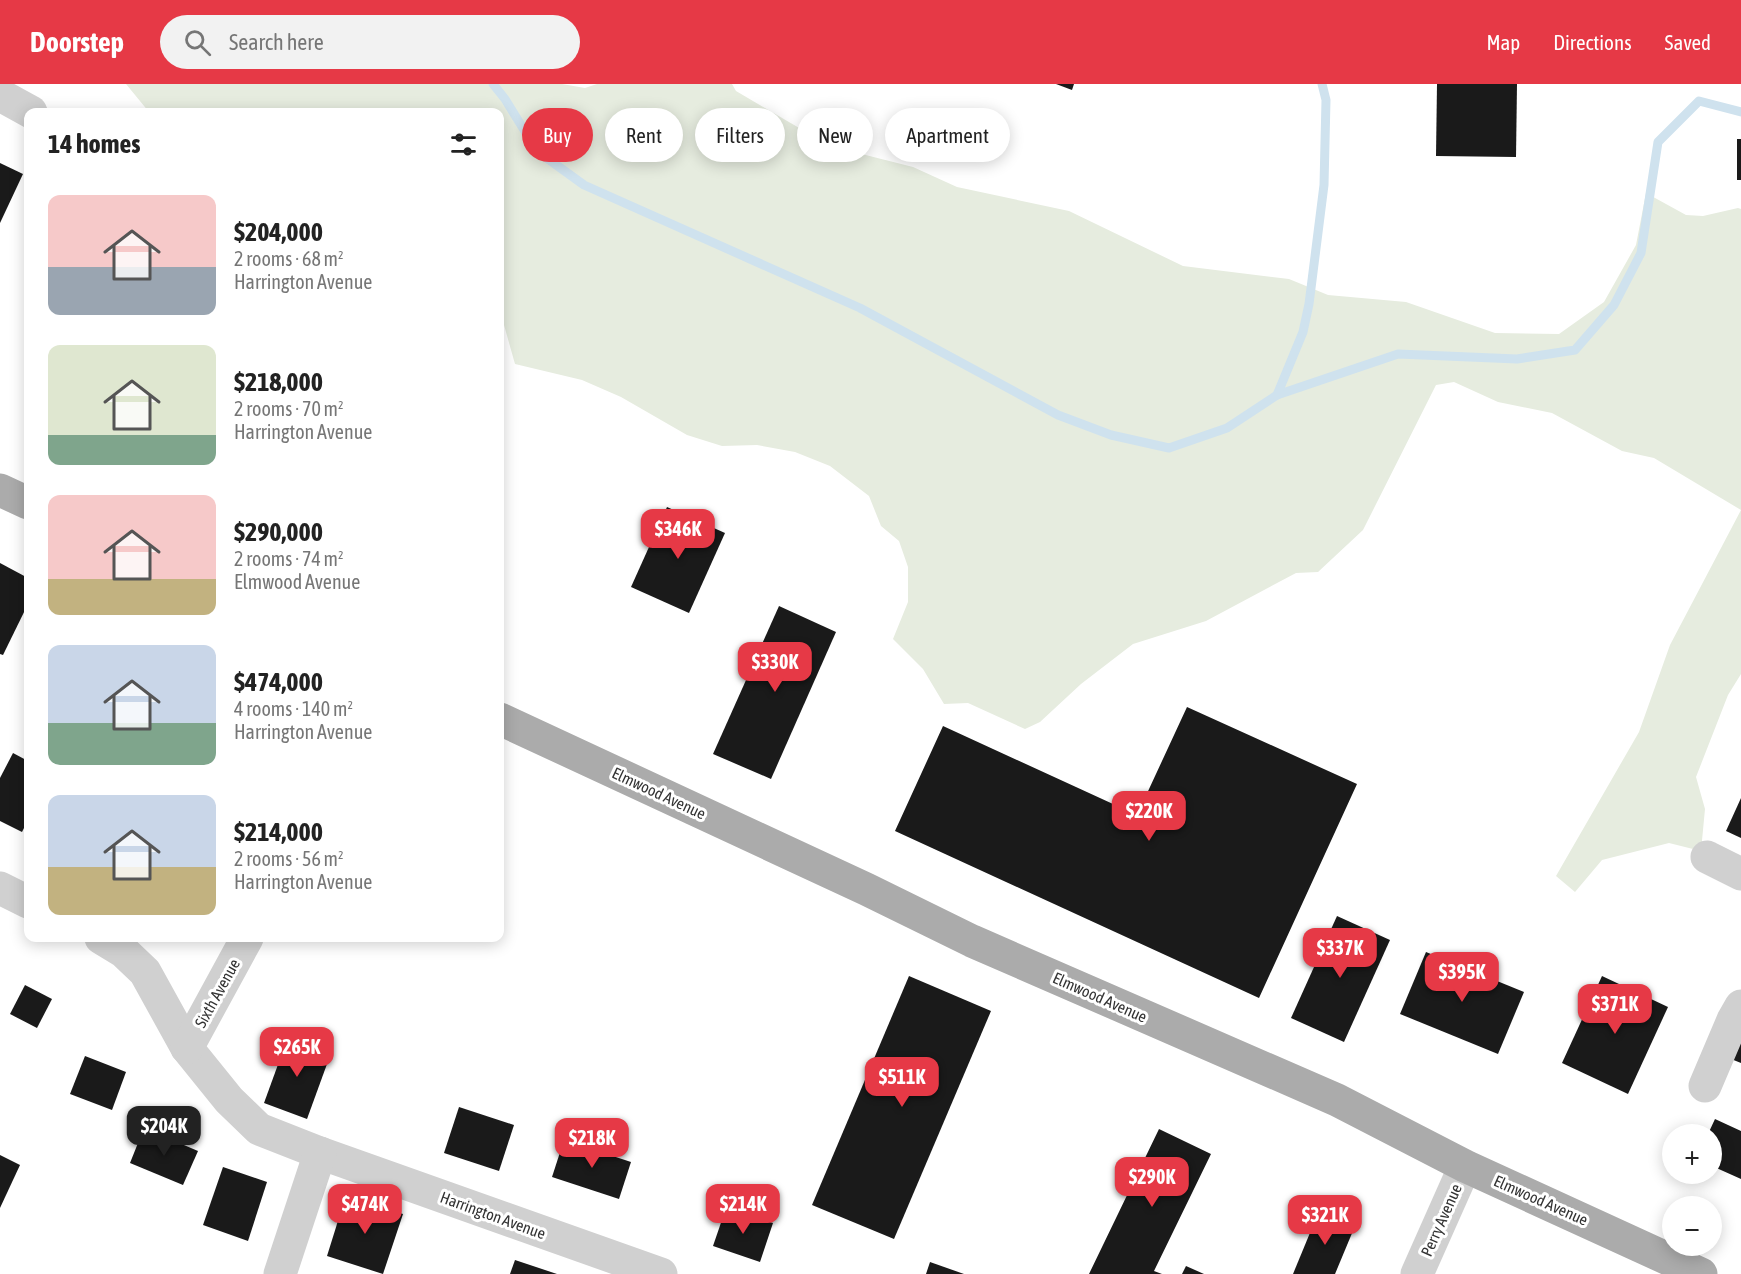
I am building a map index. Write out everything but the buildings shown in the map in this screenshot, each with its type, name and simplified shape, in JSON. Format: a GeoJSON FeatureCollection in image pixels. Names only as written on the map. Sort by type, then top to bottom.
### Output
{"type":"FeatureCollection","features":[{"type":"Feature","properties":{"kind":"main road"},"geometry":{"type":"LineString","coordinates":[[0,490],[24,501]]}},
{"type":"Feature","properties":{"kind":"main road","name":"Elmwood Avenue"},"geometry":{"type":"LineString","coordinates":[[504,721],[856,884],[972,941],[1336,1100],[1464,1166],[1701,1274]]}},
{"type":"Feature","properties":{"kind":"street"},"geometry":{"type":"LineString","coordinates":[[0,95],[24,108]]}},
{"type":"Feature","properties":{"kind":"street"},"geometry":{"type":"LineString","coordinates":[[1707,857],[1741,874]]}},
{"type":"Feature","properties":{"kind":"street"},"geometry":{"type":"LineString","coordinates":[[0,888],[24,900]]}},
{"type":"Feature","properties":{"kind":"street","name":"Harrington Avenue"},"geometry":{"type":"LineString","coordinates":[[108,942],[124,952],[145,972],[187,1048],[229,1100],[259,1129],[320,1153],[661,1274]]}},
{"type":"Feature","properties":{"kind":"street","name":"Sixth Avenue"},"geometry":{"type":"LineString","coordinates":[[187,1048],[245,942]]}},
{"type":"Feature","properties":{"kind":"street"},"geometry":{"type":"LineString","coordinates":[[1705,1086],[1741,1006]]}},
{"type":"Feature","properties":{"kind":"street"},"geometry":{"type":"LineString","coordinates":[[280,1274],[320,1153]]}},
{"type":"Feature","properties":{"kind":"street","name":"Perry Avenue"},"geometry":{"type":"LineString","coordinates":[[1417,1274],[1464,1166]]}},
{"type":"Feature","properties":{"kind":"shaded area"},"geometry":{"type":"Polygon","coordinates":[[[126,84],[562,84],[585,88],[597,84],[732,84],[736,91],[765,108],[695,108],[695,162],[785,162],[785,120],[797,127],[797,162],[873,162],[873,157],[885,160],[885,162],[913,167],[957,187],[1069,211],[1183,266],[1289,279],[1328,295],[1406,302],[1495,333],[1559,334],[1604,302],[1636,245],[1646,193],[1686,215],[1703,216],[1738,208],[1741,209],[1741,510],[1654,458],[1622,451],[1552,413],[1498,402],[1454,382],[1436,385],[1363,530],[1318,572],[1296,573],[1206,621],[1133,644],[1081,684],[1040,722],[1025,729],[968,703],[944,704],[923,669],[893,639],[908,602],[908,567],[899,541],[881,526],[869,496],[830,466],[795,452],[757,445],[722,446],[687,435],[621,397],[582,380],[515,364],[504,325],[504,108],[146,108],[126,84]]]}},
{"type":"Feature","properties":{"kind":"shaded area"},"geometry":{"type":"Polygon","coordinates":[[[1741,510],[1741,674],[1728,695],[1696,777],[1705,809],[1701,851],[1669,843],[1602,860],[1575,892],[1556,876],[1639,732],[1670,645],[1741,510]]]}},
{"type":"Feature","properties":{"kind":"waterway"},"geometry":{"type":"LineString","coordinates":[[493,84],[537,151],[584,185],[860,308],[1058,415],[1111,435],[1169,448],[1227,428],[1277,395],[1398,354],[1517,359],[1575,350],[1614,305],[1641,253],[1658,142],[1699,101],[1741,112]]}},
{"type":"Feature","properties":{"kind":"waterway"},"geometry":{"type":"LineString","coordinates":[[1277,395],[1303,332],[1309,304],[1324,185],[1326,100],[1322,84]]}}]}
